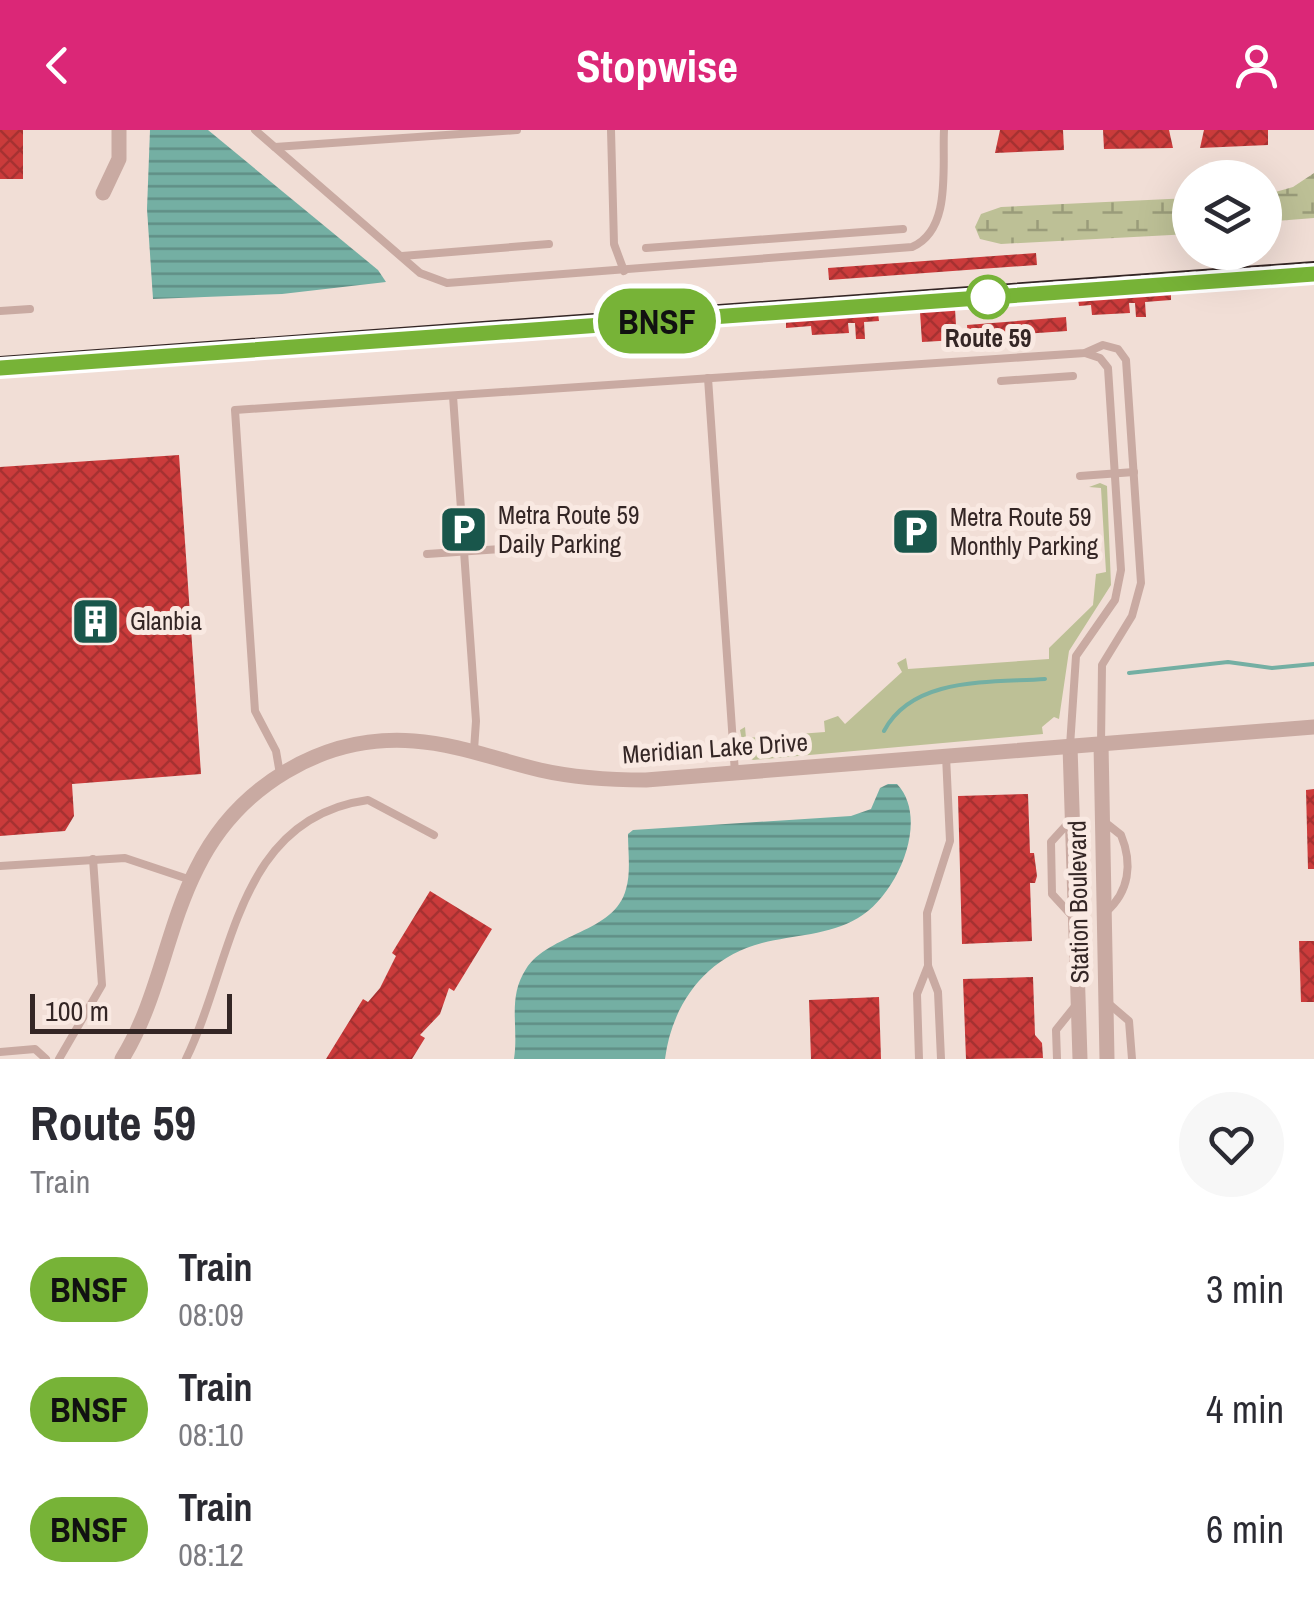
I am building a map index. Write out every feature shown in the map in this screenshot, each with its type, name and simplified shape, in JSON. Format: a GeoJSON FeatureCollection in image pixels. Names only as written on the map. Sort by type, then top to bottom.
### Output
{"type":"FeatureCollection","features":[{"type":"Feature","properties":{"kind":"street"},"geometry":{"type":"LineString","coordinates":[[103,194],[119,159],[119,130]]}},
{"type":"Feature","properties":{"kind":"street","name":"Meridian Lake Drive"},"geometry":{"type":"LineString","coordinates":[[122,1059],[151,1002],[191,880],[230,816],[280,774],[325,753],[383,741],[439,744],[542,770],[612,780],[1314,727]]}},
{"type":"Feature","properties":{"kind":"street","name":"Station Boulevard"},"geometry":{"type":"LineString","coordinates":[[1101,744],[1108,1059]]}},
{"type":"Feature","properties":{"kind":"street","name":"Station Boulevard"},"geometry":{"type":"LineString","coordinates":[[1070,746],[1080,1059]]}},
{"type":"Feature","properties":{"kind":"lane"},"geometry":{"type":"LineString","coordinates":[[255,130],[402,256],[439,282],[912,248],[928,238],[937,224],[944,130]]}},
{"type":"Feature","properties":{"kind":"lane"},"geometry":{"type":"LineString","coordinates":[[275,147],[517,130]]}},
{"type":"Feature","properties":{"kind":"lane"},"geometry":{"type":"LineString","coordinates":[[610,130],[614,244],[624,271]]}},
{"type":"Feature","properties":{"kind":"lane"},"geometry":{"type":"LineString","coordinates":[[646,248],[903,229]]}},
{"type":"Feature","properties":{"kind":"lane"},"geometry":{"type":"LineString","coordinates":[[402,256],[549,244]]}},
{"type":"Feature","properties":{"kind":"lane"},"geometry":{"type":"LineString","coordinates":[[0,311],[30,308]]}},
{"type":"Feature","properties":{"kind":"lane"},"geometry":{"type":"LineString","coordinates":[[280,774],[254,700],[235,410],[1085,352],[1102,344],[1118,349],[1126,360],[1140,594],[1132,616],[1102,665],[1101,744]]}},
{"type":"Feature","properties":{"kind":"lane"},"geometry":{"type":"LineString","coordinates":[[1070,746],[1076,656],[1115,600],[1120,582],[1108,368],[1085,352]]}},
{"type":"Feature","properties":{"kind":"lane"},"geometry":{"type":"LineString","coordinates":[[1000,380],[1073,376]]}},
{"type":"Feature","properties":{"kind":"lane"},"geometry":{"type":"LineString","coordinates":[[708,378],[735,772]]}},
{"type":"Feature","properties":{"kind":"lane"},"geometry":{"type":"LineString","coordinates":[[453,396],[476,720],[474,752]]}},
{"type":"Feature","properties":{"kind":"lane"},"geometry":{"type":"LineString","coordinates":[[1080,476],[1134,472]]}},
{"type":"Feature","properties":{"kind":"lane"},"geometry":{"type":"LineString","coordinates":[[426,554],[501,549]]}},
{"type":"Feature","properties":{"kind":"lane"},"geometry":{"type":"LineString","coordinates":[[941,1059],[938,992],[928,966],[927,913],[950,841],[946,756]]}},
{"type":"Feature","properties":{"kind":"lane"},"geometry":{"type":"LineString","coordinates":[[186,1059],[210,1005],[244,895],[265,863],[292,835],[327,813],[368,800],[434,834]]}},
{"type":"Feature","properties":{"kind":"lane"},"geometry":{"type":"LineString","coordinates":[[1072,820],[1051,842],[1052,894],[1076,920]]}},
{"type":"Feature","properties":{"kind":"lane"},"geometry":{"type":"LineString","coordinates":[[1102,820],[1121,834],[1127,879],[1120,900],[1102,915]]}},
{"type":"Feature","properties":{"kind":"lane"},"geometry":{"type":"LineString","coordinates":[[59,1059],[84,1024],[102,984],[93,859]]}},
{"type":"Feature","properties":{"kind":"lane"},"geometry":{"type":"LineString","coordinates":[[0,866],[135,859],[191,880]]}},
{"type":"Feature","properties":{"kind":"lane"},"geometry":{"type":"LineString","coordinates":[[909,1059],[919,1054],[917,994],[928,966]]}},
{"type":"Feature","properties":{"kind":"lane"},"geometry":{"type":"LineString","coordinates":[[1105,1000],[1129,1022],[1132,1059]]}},
{"type":"Feature","properties":{"kind":"lane"},"geometry":{"type":"LineString","coordinates":[[1057,1059],[1059,1020],[1079,1002]]}},
{"type":"Feature","properties":{"kind":"lane"},"geometry":{"type":"LineString","coordinates":[[0,1052],[35,1049],[46,1059]]}},
{"type":"Feature","properties":{"kind":"green space"},"geometry":{"type":"Polygon","coordinates":[[[1314,173],[1314,218],[1282,221],[1282,190],[1314,173]]]}},
{"type":"Feature","properties":{"kind":"green space"},"geometry":{"type":"Polygon","coordinates":[[[1172,199],[1172,235],[1001,244],[980,239],[975,227],[981,214],[1001,207],[1172,199]]]}},
{"type":"Feature","properties":{"kind":"green space"},"geometry":{"type":"Polygon","coordinates":[[[1100,483],[1107,486],[1111,585],[1069,651],[1059,719],[1054,717],[1042,727],[1043,734],[753,760],[745,755],[740,730],[745,727],[746,738],[825,732],[824,721],[838,716],[845,724],[902,672],[897,663],[906,658],[908,669],[1049,659],[1049,648],[1093,605],[1096,574],[1106,572],[1101,488],[1089,487],[1100,483]]]}},
{"type":"Feature","properties":{"kind":"water"},"geometry":{"type":"Polygon","coordinates":[[[150,130],[208,130],[378,270],[386,282],[282,294],[153,299],[147,209],[150,130]]]}},
{"type":"Feature","properties":{"kind":"water"},"geometry":{"type":"Polygon","coordinates":[[[897,784],[907,799],[910,837],[896,876],[872,908],[847,924],[762,943],[724,959],[684,1002],[665,1059],[514,1059],[515,1002],[520,980],[536,957],[596,924],[619,904],[628,876],[628,834],[633,830],[851,816],[871,809],[880,788],[897,784]]]}},
{"type":"Feature","properties":{"kind":"building"},"geometry":{"type":"Polygon","coordinates":[[[0,130],[23,130],[23,179],[0,179],[0,130]]]}},
{"type":"Feature","properties":{"kind":"building"},"geometry":{"type":"Polygon","coordinates":[[[1000,130],[1063,130],[1064,150],[995,153],[1000,130]]]}},
{"type":"Feature","properties":{"kind":"building"},"geometry":{"type":"Polygon","coordinates":[[[1103,130],[1169,130],[1173,148],[1104,149],[1103,130]]]}},
{"type":"Feature","properties":{"kind":"building"},"geometry":{"type":"Polygon","coordinates":[[[1204,130],[1268,130],[1268,145],[1200,148],[1204,130]]]}},
{"type":"Feature","properties":{"kind":"building"},"geometry":{"type":"Polygon","coordinates":[[[1036,253],[1037,265],[829,280],[828,268],[1036,253]]]}},
{"type":"Feature","properties":{"kind":"building"},"geometry":{"type":"Polygon","coordinates":[[[1171,293],[1171,300],[1145,302],[1146,317],[1136,317],[1135,303],[1129,303],[1130,313],[1092,315],[1091,305],[1079,306],[1078,299],[1171,293]]]}},
{"type":"Feature","properties":{"kind":"building"},"geometry":{"type":"Polygon","coordinates":[[[955,309],[957,340],[922,342],[920,312],[955,309]]]}},
{"type":"Feature","properties":{"kind":"building"},"geometry":{"type":"Polygon","coordinates":[[[878,313],[879,321],[864,322],[865,339],[856,339],[855,323],[848,323],[849,333],[812,335],[811,326],[786,328],[786,319],[878,313]]]}},
{"type":"Feature","properties":{"kind":"building"},"geometry":{"type":"Polygon","coordinates":[[[1066,317],[1067,331],[968,338],[967,325],[1066,317]]]}},
{"type":"Feature","properties":{"kind":"building","name":"Glanbia"},"geometry":{"type":"Polygon","coordinates":[[[179,455],[201,774],[72,784],[74,816],[65,831],[0,836],[0,467],[179,455]]]}},
{"type":"Feature","properties":{"kind":"building"},"geometry":{"type":"Polygon","coordinates":[[[1314,789],[1314,869],[1308,869],[1306,790],[1314,789]]]}},
{"type":"Feature","properties":{"kind":"building"},"geometry":{"type":"Polygon","coordinates":[[[1028,794],[1030,853],[1034,853],[1037,876],[1035,883],[1030,883],[1032,941],[962,944],[958,796],[1028,794]]]}},
{"type":"Feature","properties":{"kind":"building"},"geometry":{"type":"Polygon","coordinates":[[[430,891],[492,929],[454,991],[449,988],[440,1014],[420,1035],[425,1038],[412,1059],[326,1059],[363,999],[368,1002],[380,988],[396,956],[392,953],[430,891]]]}},
{"type":"Feature","properties":{"kind":"building"},"geometry":{"type":"Polygon","coordinates":[[[1299,941],[1314,941],[1314,1002],[1301,1002],[1299,941]]]}},
{"type":"Feature","properties":{"kind":"building"},"geometry":{"type":"Polygon","coordinates":[[[1033,977],[1035,1035],[1042,1043],[1043,1058],[966,1059],[963,979],[1033,977]]]}},
{"type":"Feature","properties":{"kind":"building"},"geometry":{"type":"Polygon","coordinates":[[[879,997],[881,1059],[811,1059],[809,1000],[879,997]]]}},
{"type":"Feature","properties":{"kind":"waterway"},"geometry":{"type":"LineString","coordinates":[[1129,673],[1228,662],[1272,668],[1314,664]]}},
{"type":"Feature","properties":{"kind":"waterway"},"geometry":{"type":"LineString","coordinates":[[884,731],[897,713],[933,691],[978,683],[1045,679]]}},
{"type":"Feature","properties":{"kind":"railway"},"geometry":{"type":"LineString","coordinates":[[0,360],[1314,265]]}},
{"type":"Feature","properties":{"kind":"train","name":"BNSF"},"geometry":{"type":"LineString","coordinates":[[0,368],[1314,274]]}},
{"type":"Feature","properties":{"kind":"place","name":"Route 59"},"geometry":{"type":"Point","coordinates":[988,297]}},
{"type":"Feature","properties":{"kind":"place","name":"Metra Route 59 Daily Parking"},"geometry":{"type":"Point","coordinates":[463,529]}},
{"type":"Feature","properties":{"kind":"place","name":"Metra Route 59 Monthly Parking"},"geometry":{"type":"Point","coordinates":[915,531]}},
{"type":"Feature","properties":{"kind":"place","name":"Glanbia"},"geometry":{"type":"Point","coordinates":[95,621]}}]}
